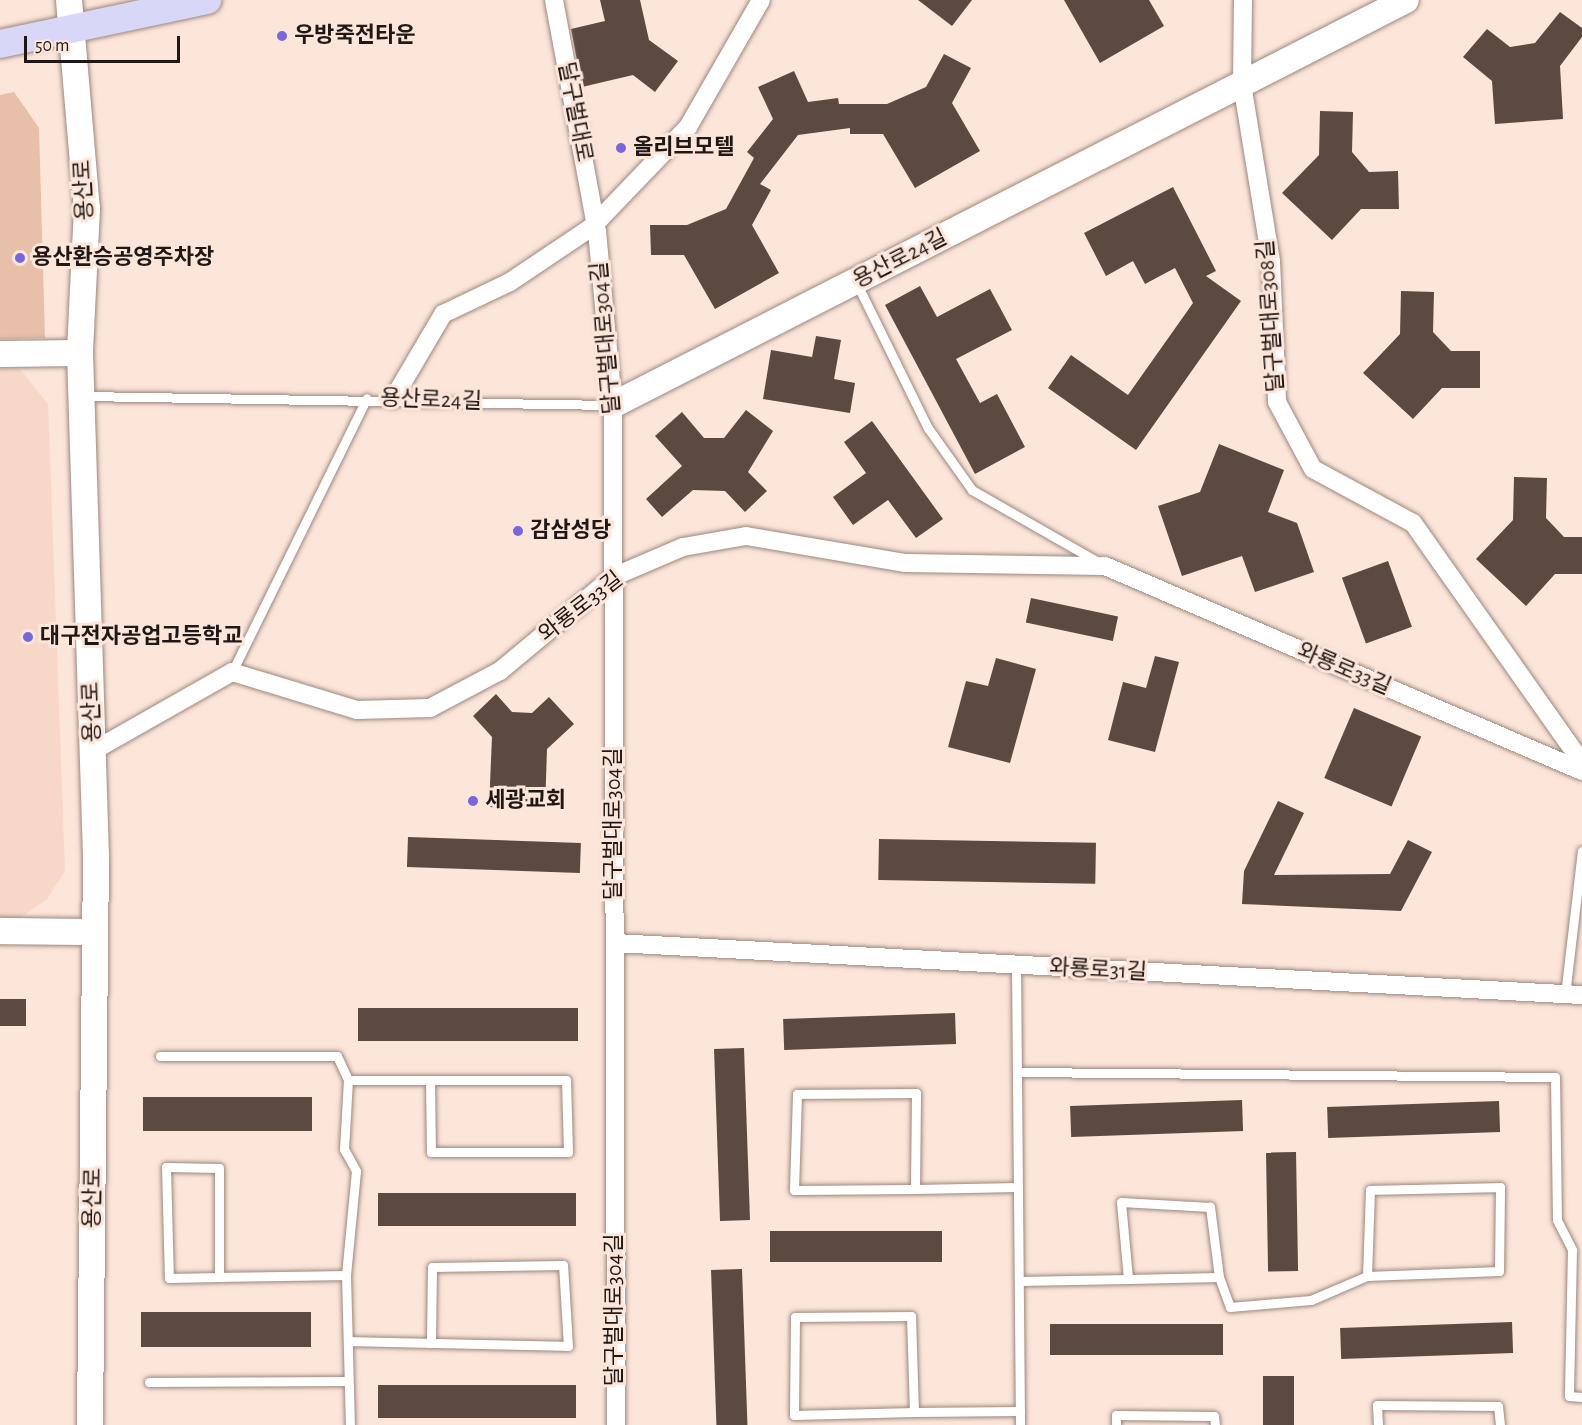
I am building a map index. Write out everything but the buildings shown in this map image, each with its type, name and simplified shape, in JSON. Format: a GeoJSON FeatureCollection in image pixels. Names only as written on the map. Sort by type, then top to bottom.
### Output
{"type":"FeatureCollection","features":[{"type":"Feature","properties":{"kind":"main road","name":"용산로"},"geometry":{"type":"LineString","coordinates":[[69,0],[87,208],[80,353],[93,752],[95,932],[90,1425]]}},
{"type":"Feature","properties":{"kind":"main road"},"geometry":{"type":"LineString","coordinates":[[0,44],[207,0]]}},
{"type":"Feature","properties":{"kind":"main road","name":"용산로24길"},"geometry":{"type":"LineString","coordinates":[[613,405],[1406,0]]}},
{"type":"Feature","properties":{"kind":"main road"},"geometry":{"type":"LineString","coordinates":[[0,354],[80,353]]}},
{"type":"Feature","properties":{"kind":"main road"},"geometry":{"type":"LineString","coordinates":[[0,932],[95,932]]}},
{"type":"Feature","properties":{"kind":"street","name":"달구벌대로"},"geometry":{"type":"LineString","coordinates":[[554,0],[596,223]]}},
{"type":"Feature","properties":{"kind":"street","name":"달구벌대로304길"},"geometry":{"type":"LineString","coordinates":[[393,399],[443,314],[510,282],[596,223],[688,127],[761,0]]}},
{"type":"Feature","properties":{"kind":"street","name":"달구벌대로308길"},"geometry":{"type":"LineString","coordinates":[[1243,0],[1242,84],[1271,262],[1277,402],[1313,469],[1413,523],[1582,763]]}},
{"type":"Feature","properties":{"kind":"street","name":"달구벌대로304길"},"geometry":{"type":"LineString","coordinates":[[596,223],[613,405],[616,1425]]}},
{"type":"Feature","properties":{"kind":"street","name":"와룡로33길"},"geometry":{"type":"LineString","coordinates":[[232,672],[357,710],[430,708],[500,671],[613,577],[683,547],[746,536],[906,563],[1105,566],[1582,771]]}},
{"type":"Feature","properties":{"kind":"street"},"geometry":{"type":"LineString","coordinates":[[93,752],[232,672]]}},
{"type":"Feature","properties":{"kind":"street","name":"와룡로31길"},"geometry":{"type":"LineString","coordinates":[[615,943],[1574,995]]}},
{"type":"Feature","properties":{"kind":"lane","name":"와룡로33길"},"geometry":{"type":"LineString","coordinates":[[855,281],[928,428],[972,490],[1105,566]]}},
{"type":"Feature","properties":{"kind":"lane","name":"용산로24길"},"geometry":{"type":"LineString","coordinates":[[82,396],[367,398],[613,405]]}},
{"type":"Feature","properties":{"kind":"lane","name":"용산로24길"},"geometry":{"type":"LineString","coordinates":[[232,672],[367,398]]}},
{"type":"Feature","properties":{"kind":"lane"},"geometry":{"type":"LineString","coordinates":[[1574,995],[1582,852]]}},
{"type":"Feature","properties":{"kind":"lane"},"geometry":{"type":"LineString","coordinates":[[1016,965],[1020,1425]]}},
{"type":"Feature","properties":{"kind":"lane"},"geometry":{"type":"LineString","coordinates":[[160,1056],[337,1056],[348,1080],[344,1149],[356,1171],[346,1275],[349,1341],[347,1381],[350,1425]]}},
{"type":"Feature","properties":{"kind":"lane"},"geometry":{"type":"LineString","coordinates":[[1017,1072],[1554,1077],[1557,1220],[1572,1250],[1569,1396],[1582,1396]]}},
{"type":"Feature","properties":{"kind":"lane"},"geometry":{"type":"LineString","coordinates":[[348,1080],[430,1080],[566,1080],[568,1152],[431,1152],[430,1080]]}},
{"type":"Feature","properties":{"kind":"lane"},"geometry":{"type":"LineString","coordinates":[[915,1189],[916,1093],[797,1094],[794,1190],[915,1189],[1018,1187]]}},
{"type":"Feature","properties":{"kind":"lane"},"geometry":{"type":"LineString","coordinates":[[219,1277],[219,1168],[166,1167],[169,1278],[346,1275]]}},
{"type":"Feature","properties":{"kind":"lane"},"geometry":{"type":"LineString","coordinates":[[1128,1279],[1121,1202],[1210,1207],[1219,1277],[1230,1306],[1311,1300],[1367,1276],[1499,1271],[1500,1187],[1370,1190],[1367,1276]]}},
{"type":"Feature","properties":{"kind":"lane"},"geometry":{"type":"LineString","coordinates":[[349,1341],[568,1346],[563,1265],[432,1267],[431,1342]]}},
{"type":"Feature","properties":{"kind":"lane"},"geometry":{"type":"LineString","coordinates":[[1019,1281],[1219,1277]]}},
{"type":"Feature","properties":{"kind":"lane"},"geometry":{"type":"LineString","coordinates":[[914,1412],[911,1316],[795,1317],[794,1414],[1020,1411]]}},
{"type":"Feature","properties":{"kind":"lane"},"geometry":{"type":"LineString","coordinates":[[149,1382],[347,1381]]}},
{"type":"Feature","properties":{"kind":"lane"},"geometry":{"type":"LineString","coordinates":[[1378,1425],[1377,1405],[1498,1406],[1500,1425]]}},
{"type":"Feature","properties":{"kind":"lane"},"geometry":{"type":"LineString","coordinates":[[1116,1425],[1116,1415],[1214,1416],[1215,1425]]}},
{"type":"Feature","properties":{"kind":"shaded area"},"geometry":{"type":"Polygon","coordinates":[[[14,92],[39,128],[45,338],[0,339],[0,95],[14,92]]]}},
{"type":"Feature","properties":{"kind":"shaded area","name":"대구전자공업고등학교"},"geometry":{"type":"Polygon","coordinates":[[[0,369],[20,369],[48,404],[65,871],[47,899],[16,921],[0,921],[0,369]]]}},
{"type":"Feature","properties":{"kind":"place","name":"우방죽전타운"},"geometry":{"type":"Point","coordinates":[282,36]}},
{"type":"Feature","properties":{"kind":"place","name":"올리브모텔"},"geometry":{"type":"Point","coordinates":[621,148]}},
{"type":"Feature","properties":{"kind":"place","name":"용산환승공영주차장"},"geometry":{"type":"Point","coordinates":[20,258]}},
{"type":"Feature","properties":{"kind":"place","name":"감삼성당"},"geometry":{"type":"Point","coordinates":[518,531]}},
{"type":"Feature","properties":{"kind":"place","name":"대구전자공업고등학교"},"geometry":{"type":"Point","coordinates":[28,637]}},
{"type":"Feature","properties":{"kind":"place","name":"세광교회"},"geometry":{"type":"Point","coordinates":[473,801]}}]}
